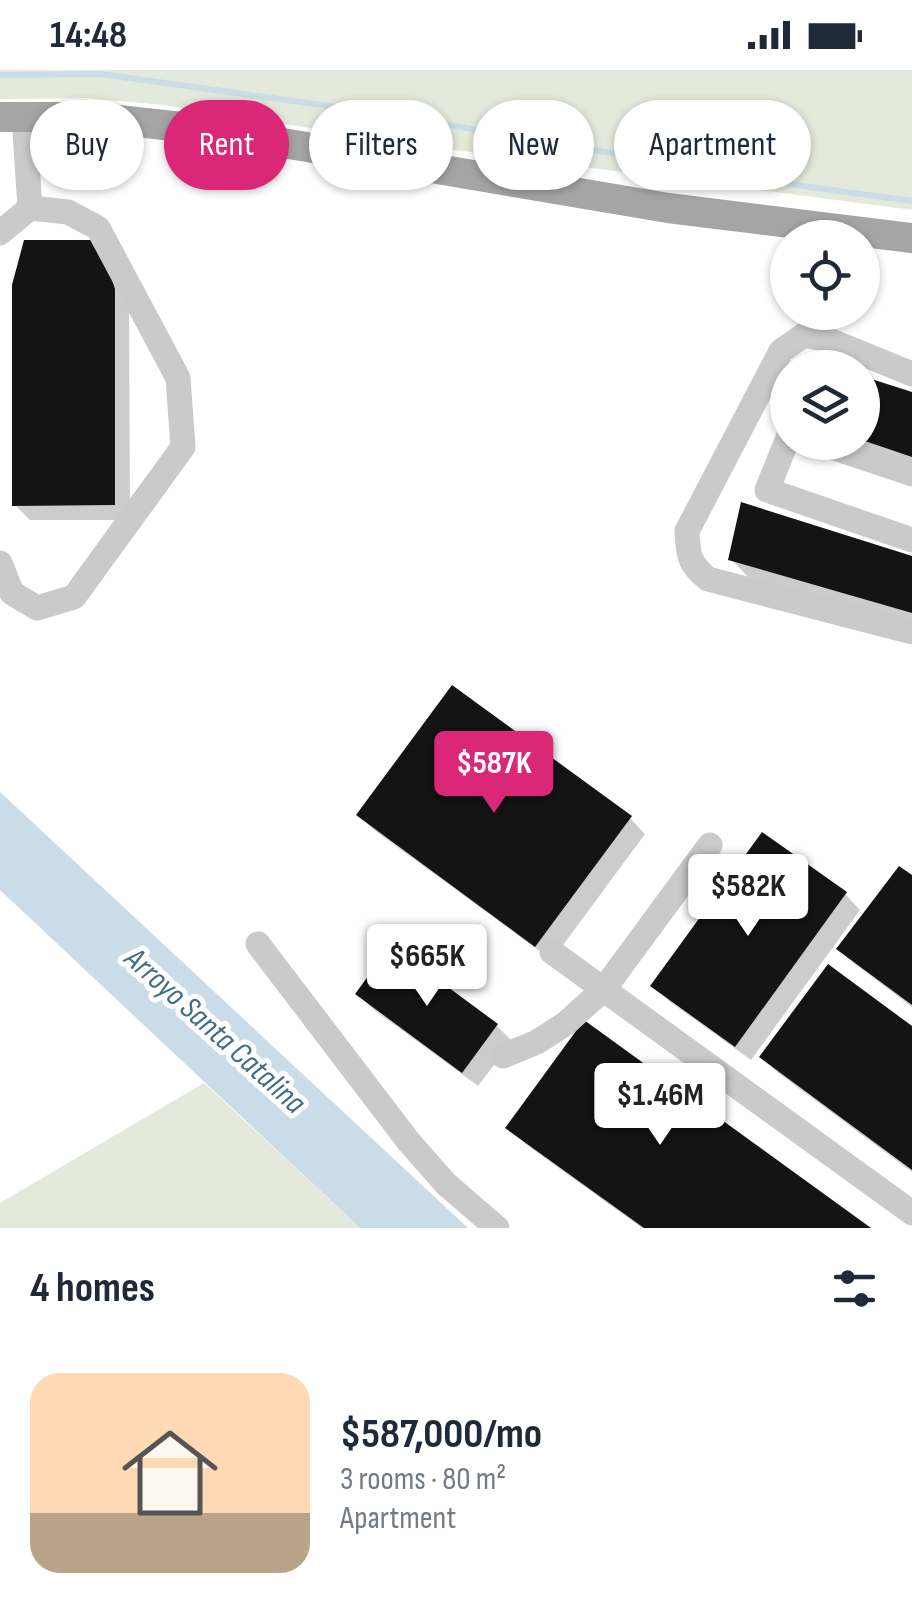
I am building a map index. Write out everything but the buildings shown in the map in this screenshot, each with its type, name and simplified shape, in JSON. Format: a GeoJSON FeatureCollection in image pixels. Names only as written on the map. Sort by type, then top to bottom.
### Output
{"type":"FeatureCollection","features":[{"type":"Feature","properties":{"kind":"main road"},"geometry":{"type":"LineString","coordinates":[[12,117],[92,117],[200,130],[668,208],[912,238]]}},
{"type":"Feature","properties":{"kind":"lane"},"geometry":{"type":"LineString","coordinates":[[12,117],[30,208]]}},
{"type":"Feature","properties":{"kind":"lane"},"geometry":{"type":"LineString","coordinates":[[0,233],[30,208],[68,212],[98,228],[178,378],[183,447],[74,597],[37,608],[12,594],[0,563]]}},
{"type":"Feature","properties":{"kind":"lane"},"geometry":{"type":"LineString","coordinates":[[912,374],[829,340],[804,334],[782,351],[688,531],[693,567],[708,579],[912,632]]}},
{"type":"Feature","properties":{"kind":"lane"},"geometry":{"type":"LineString","coordinates":[[779,460],[767,490],[912,540]]}},
{"type":"Feature","properties":{"kind":"lane"},"geometry":{"type":"LineString","coordinates":[[870,460],[912,474]]}},
{"type":"Feature","properties":{"kind":"lane"},"geometry":{"type":"LineString","coordinates":[[503,1056],[537,1042],[565,1024],[604,989],[710,845]]}},
{"type":"Feature","properties":{"kind":"lane"},"geometry":{"type":"LineString","coordinates":[[258,944],[409,1142],[446,1184],[497,1228]]}},
{"type":"Feature","properties":{"kind":"lane"},"geometry":{"type":"LineString","coordinates":[[552,952],[912,1213]]}},
{"type":"Feature","properties":{"kind":"shaded area"},"geometry":{"type":"Polygon","coordinates":[[[0,70],[912,70],[912,210],[760,190],[811,190],[811,100],[614,100],[614,171],[594,168],[594,100],[473,100],[473,152],[453,150],[453,100],[309,100],[309,128],[289,125],[289,100],[164,100],[164,105],[144,103],[144,100],[0,99],[0,70]]]}},
{"type":"Feature","properties":{"kind":"shaded area"},"geometry":{"type":"Polygon","coordinates":[[[204,1083],[360,1228],[0,1228],[0,1203],[204,1083]]]}},
{"type":"Feature","properties":{"kind":"water","name":"Arroyo Santa Catalina"},"geometry":{"type":"Polygon","coordinates":[[[0,792],[468,1228],[360,1228],[0,890],[0,792]]]}},
{"type":"Feature","properties":{"kind":"waterway"},"geometry":{"type":"LineString","coordinates":[[0,75],[101,74],[379,113],[912,201]]}}]}
